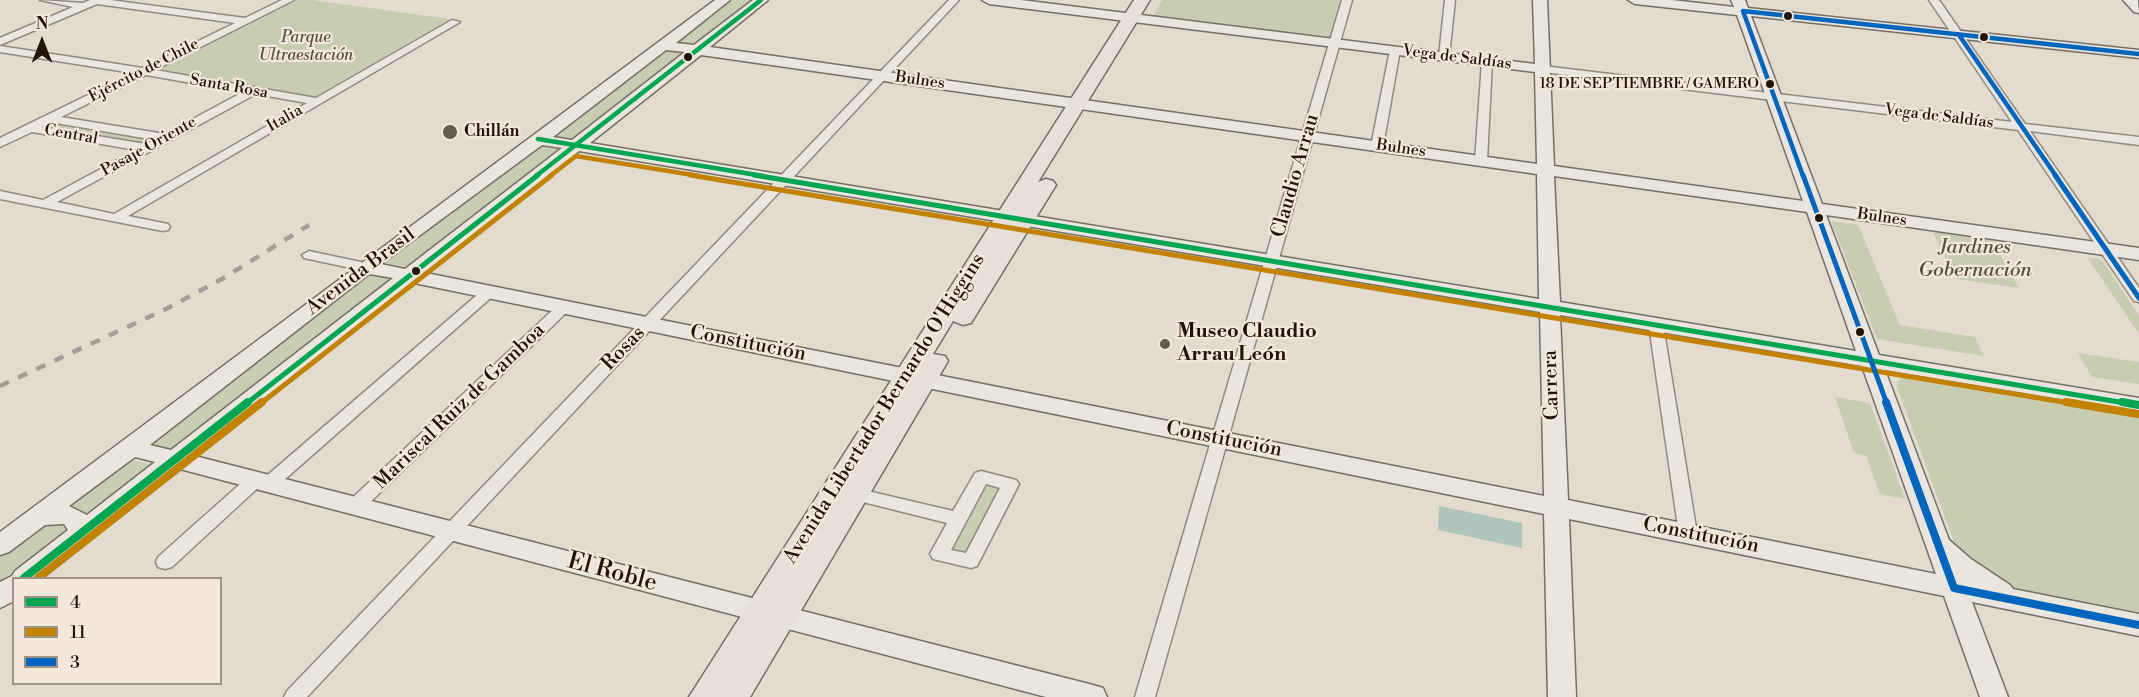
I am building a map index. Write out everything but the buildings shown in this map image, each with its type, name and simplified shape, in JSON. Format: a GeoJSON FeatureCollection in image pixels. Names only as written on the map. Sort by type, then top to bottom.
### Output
{"type":"FeatureCollection","features":[{"type":"Feature","properties":{"kind":"main road","name":"Avenida Libertador Bernardo O'Higgins"},"geometry":{"type":"LineString","coordinates":[[1138,18],[1142,0]]}},
{"type":"Feature","properties":{"kind":"main road","name":"Avenida Libertador Bernardo O'Higgins"},"geometry":{"type":"LineString","coordinates":[[732,697],[770,613],[1138,18],[1156,0]]}},
{"type":"Feature","properties":{"kind":"main road","name":"Avenida Libertador Bernardo O'Higgins"},"geometry":{"type":"LineString","coordinates":[[705,697],[770,613],[855,494],[916,378]]}},
{"type":"Feature","properties":{"kind":"street"},"geometry":{"type":"LineString","coordinates":[[45,0],[84,6]]}},
{"type":"Feature","properties":{"kind":"street","name":"Ejército de Chile"},"geometry":{"type":"LineString","coordinates":[[0,143],[289,0]]}},
{"type":"Feature","properties":{"kind":"street","name":"Avenida Brasil"},"geometry":{"type":"LineString","coordinates":[[0,545],[131,448],[365,267],[723,0]]}},
{"type":"Feature","properties":{"kind":"street","name":"Avenida Brasil"},"geometry":{"type":"LineString","coordinates":[[26,577],[762,0]]}},
{"type":"Feature","properties":{"kind":"street","name":"Rosas"},"geometry":{"type":"LineString","coordinates":[[294,697],[954,0]]}},
{"type":"Feature","properties":{"kind":"street","name":"Vega de Saldías"},"geometry":{"type":"LineString","coordinates":[[989,0],[2139,141]]}},
{"type":"Feature","properties":{"kind":"street","name":"Claudio Arrau"},"geometry":{"type":"LineString","coordinates":[[1145,697],[1347,0]]}},
{"type":"Feature","properties":{"kind":"street"},"geometry":{"type":"LineString","coordinates":[[1444,56],[1450,0]]}},
{"type":"Feature","properties":{"kind":"street","name":"Carrera"},"geometry":{"type":"LineString","coordinates":[[1540,0],[1562,697]]}},
{"type":"Feature","properties":{"kind":"street"},"geometry":{"type":"LineString","coordinates":[[1635,0],[1740,6],[1959,35],[2139,54]]}},
{"type":"Feature","properties":{"kind":"street"},"geometry":{"type":"LineString","coordinates":[[1934,0],[2139,298]]}},
{"type":"Feature","properties":{"kind":"street"},"geometry":{"type":"LineString","coordinates":[[2130,0],[2139,9]]}},
{"type":"Feature","properties":{"kind":"street"},"geometry":{"type":"LineString","coordinates":[[0,42],[97,1],[245,21]]}},
{"type":"Feature","properties":{"kind":"street"},"geometry":{"type":"LineString","coordinates":[[1740,6],[1994,697]]}},
{"type":"Feature","properties":{"kind":"street","name":"Italia"},"geometry":{"type":"LineString","coordinates":[[116,218],[455,22]]}},
{"type":"Feature","properties":{"kind":"street","name":"Bulnes"},"geometry":{"type":"LineString","coordinates":[[663,45],[2139,254]]}},
{"type":"Feature","properties":{"kind":"street","name":"Santa Rosa"},"geometry":{"type":"LineString","coordinates":[[0,50],[144,71],[316,102]]}},
{"type":"Feature","properties":{"kind":"street"},"geometry":{"type":"LineString","coordinates":[[1377,146],[1395,50]]}},
{"type":"Feature","properties":{"kind":"street"},"geometry":{"type":"LineString","coordinates":[[1481,161],[1487,61]]}},
{"type":"Feature","properties":{"kind":"street","name":"Pasaje Oriente"},"geometry":{"type":"LineString","coordinates":[[45,204],[253,91]]}},
{"type":"Feature","properties":{"kind":"street","name":"Central"},"geometry":{"type":"LineString","coordinates":[[50,119],[166,138]]}},
{"type":"Feature","properties":{"kind":"street","name":"Central"},"geometry":{"type":"LineString","coordinates":[[30,128],[148,148]]}},
{"type":"Feature","properties":{"kind":"street"},"geometry":{"type":"LineString","coordinates":[[538,139],[2139,405]]}},
{"type":"Feature","properties":{"kind":"street"},"geometry":{"type":"LineString","coordinates":[[0,195],[163,227]]}},
{"type":"Feature","properties":{"kind":"street"},"geometry":{"type":"LineString","coordinates":[[463,196],[502,203]]}},
{"type":"Feature","properties":{"kind":"street","name":"Constitución"},"geometry":{"type":"LineString","coordinates":[[309,255],[2139,625]]}},
{"type":"Feature","properties":{"kind":"street"},"geometry":{"type":"LineString","coordinates":[[165,562],[489,292]]}},
{"type":"Feature","properties":{"kind":"street","name":"Mariscal Ruiz de Gamboa"},"geometry":{"type":"LineString","coordinates":[[355,506],[564,307]]}},
{"type":"Feature","properties":{"kind":"street"},"geometry":{"type":"LineString","coordinates":[[1656,325],[1688,534]]}},
{"type":"Feature","properties":{"kind":"street"},"geometry":{"type":"LineString","coordinates":[[1881,391],[1885,385],[1899,375],[1929,370]]}},
{"type":"Feature","properties":{"kind":"street","name":"El Roble"},"geometry":{"type":"LineString","coordinates":[[131,448],[1093,697]]}},
{"type":"Feature","properties":{"kind":"street"},"geometry":{"type":"LineString","coordinates":[[981,477],[1010,484],[971,561],[939,554],[958,519],[981,477]]}},
{"type":"Feature","properties":{"kind":"street"},"geometry":{"type":"LineString","coordinates":[[855,494],[958,519]]}},
{"type":"Feature","properties":{"kind":"street"},"geometry":{"type":"LineString","coordinates":[[39,516],[68,515],[79,522],[81,533]]}},
{"type":"Feature","properties":{"kind":"street"},"geometry":{"type":"LineString","coordinates":[[1937,541],[1948,554],[1978,578],[2021,601]]}},
{"type":"Feature","properties":{"kind":"street"},"geometry":{"type":"LineString","coordinates":[[0,597],[12,588]]}},
{"type":"Feature","properties":{"kind":"green space","name":"Parque Ultraestación"},"geometry":{"type":"Polygon","coordinates":[[[294,0],[312,0],[450,19],[315,97],[155,69],[294,0]]]}},
{"type":"Feature","properties":{"kind":"green space"},"geometry":{"type":"Polygon","coordinates":[[[731,0],[757,0],[695,47],[671,44],[731,0]]]}},
{"type":"Feature","properties":{"kind":"green space"},"geometry":{"type":"Polygon","coordinates":[[[1162,0],[1344,0],[1333,38],[1153,16],[1162,0]]]}},
{"type":"Feature","properties":{"kind":"green space"},"geometry":{"type":"Polygon","coordinates":[[[666,48],[691,51],[576,140],[550,135],[666,48]]]}},
{"type":"Feature","properties":{"kind":"green space"},"geometry":{"type":"Polygon","coordinates":[[[52,121],[159,138],[146,145],[39,127],[52,121]]]}},
{"type":"Feature","properties":{"kind":"green space"},"geometry":{"type":"Polygon","coordinates":[[[538,144],[566,149],[408,267],[380,262],[538,144]]]}},
{"type":"Feature","properties":{"kind":"green space"},"geometry":{"type":"Polygon","coordinates":[[[1831,221],[1858,225],[1900,325],[1975,337],[1984,356],[1877,339],[1831,221]]]}},
{"type":"Feature","properties":{"kind":"green space","name":"Jardines Gobernación"},"geometry":{"type":"Polygon","coordinates":[[[1933,232],[1992,240],[2019,288],[1956,279],[1933,232]]]}},
{"type":"Feature","properties":{"kind":"green space"},"geometry":{"type":"Polygon","coordinates":[[[2087,257],[2102,260],[2139,316],[2139,334],[2087,257]]]}},
{"type":"Feature","properties":{"kind":"green space"},"geometry":{"type":"Polygon","coordinates":[[[366,273],[397,280],[175,454],[142,446],[366,273]]]}},
{"type":"Feature","properties":{"kind":"green space"},"geometry":{"type":"Polygon","coordinates":[[[1676,334],[1835,360],[1837,366],[1677,340],[1676,334]]]}},
{"type":"Feature","properties":{"kind":"green space"},"geometry":{"type":"Polygon","coordinates":[[[2078,353],[2139,362],[2139,384],[2092,377],[2078,353]]]}},
{"type":"Feature","properties":{"kind":"green space"},"geometry":{"type":"Polygon","coordinates":[[[1904,376],[1924,376],[2139,414],[2139,613],[2013,589],[1991,579],[1957,550],[1897,387],[1897,382],[1904,376]]]}},
{"type":"Feature","properties":{"kind":"green space"},"geometry":{"type":"Polygon","coordinates":[[[1835,397],[1870,403],[1905,499],[1880,494],[1866,456],[1854,453],[1835,397]]]}},
{"type":"Feature","properties":{"kind":"green space"},"geometry":{"type":"Polygon","coordinates":[[[126,458],[158,467],[18,577],[12,577],[12,582],[0,591],[0,554],[126,458]]]}},
{"type":"Feature","properties":{"kind":"green space"},"geometry":{"type":"Polygon","coordinates":[[[982,479],[1006,485],[969,558],[944,551],[982,479]]]}},
{"type":"Feature","properties":{"kind":"shaded area"},"geometry":{"type":"Polygon","coordinates":[[[1439,506],[1522,523],[1522,548],[1438,530],[1439,506]]]}},
{"type":"Feature","properties":{"kind":"railway"},"geometry":{"type":"LineString","coordinates":[[0,386],[164,310],[222,279],[309,225]]}},
{"type":"Feature","properties":{"kind":"transit line","name":"4"},"geometry":{"type":"LineString","coordinates":[[25,577],[761,0]]}},
{"type":"Feature","properties":{"kind":"transit line","name":"3"},"geometry":{"type":"LineString","coordinates":[[2139,54],[1743,11],[1954,588],[2139,625]]}},
{"type":"Feature","properties":{"kind":"transit line","name":"3"},"geometry":{"type":"LineString","coordinates":[[1959,35],[2139,298]]}},
{"type":"Feature","properties":{"kind":"transit line","name":"4"},"geometry":{"type":"LineString","coordinates":[[538,139],[2139,405]]}},
{"type":"Feature","properties":{"kind":"transit line","name":"11"},"geometry":{"type":"LineString","coordinates":[[39,577],[576,156],[2138,414]]}},
{"type":"Feature","properties":{"kind":"place","name":"18 DE SEPTIEMBRE / GAMERO"},"geometry":{"type":"Point","coordinates":[1770,84]}},
{"type":"Feature","properties":{"kind":"place","name":"Chillán"},"geometry":{"type":"Point","coordinates":[450,132]}},
{"type":"Feature","properties":{"kind":"place","name":"Museo Claudio Arrau León"},"geometry":{"type":"Point","coordinates":[1165,344]}}]}
